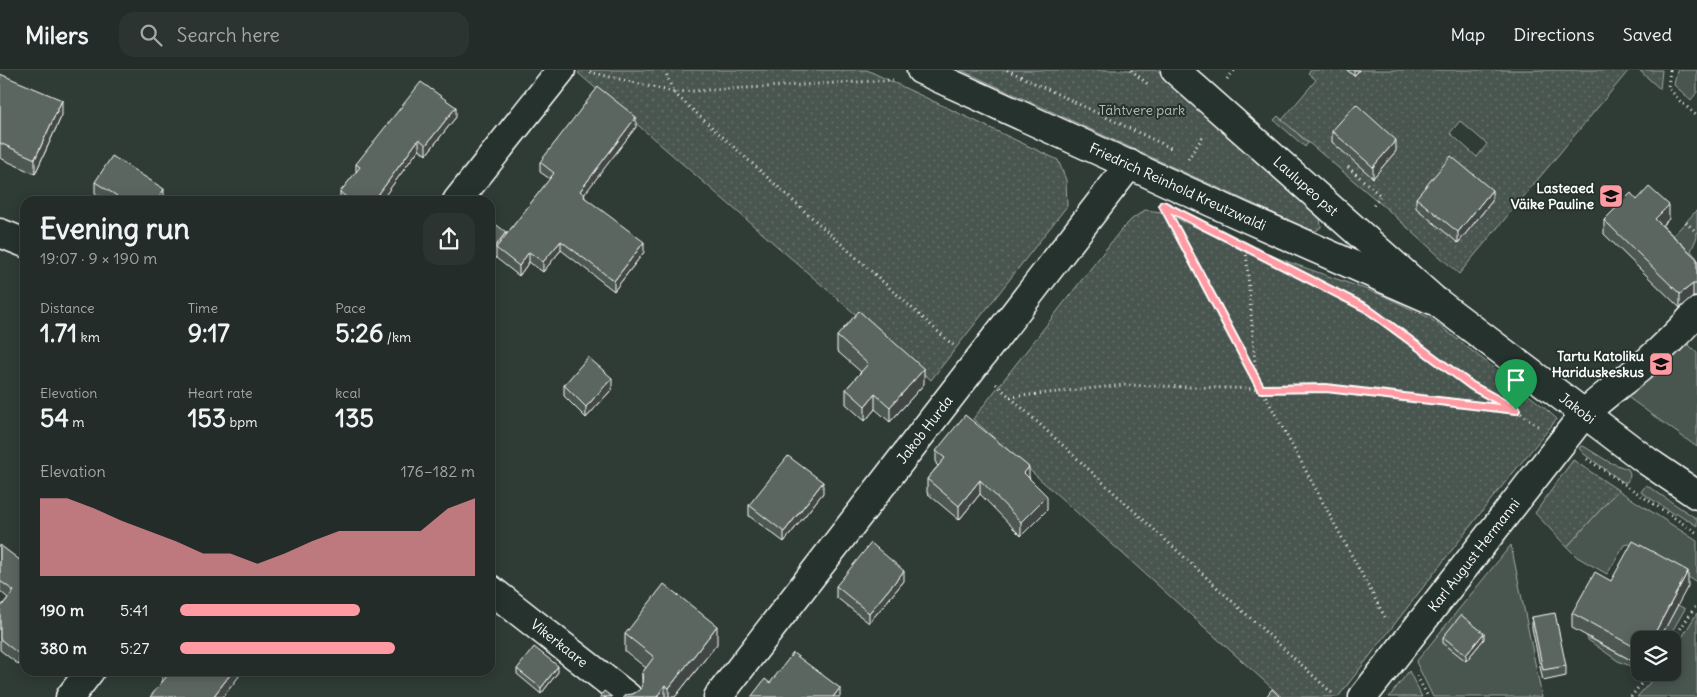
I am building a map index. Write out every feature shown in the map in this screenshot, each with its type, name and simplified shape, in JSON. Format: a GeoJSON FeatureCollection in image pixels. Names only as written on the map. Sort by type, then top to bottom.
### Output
{"type":"FeatureCollection","features":[{"type":"Feature","properties":{"kind":"street"},"geometry":{"type":"LineString","coordinates":[[461,196],[560,70]]}},
{"type":"Feature","properties":{"kind":"street","name":"Laulupeo pst"},"geometry":{"type":"LineString","coordinates":[[1175,70],[1437,302]]}},
{"type":"Feature","properties":{"kind":"street","name":"Friedrich Reinhold Kreutzwaldi"},"geometry":{"type":"LineString","coordinates":[[929,74],[1437,302]]}},
{"type":"Feature","properties":{"kind":"street","name":"Jakob Hurda"},"geometry":{"type":"LineString","coordinates":[[718,697],[1130,164]]}},
{"type":"Feature","properties":{"kind":"street"},"geometry":{"type":"LineString","coordinates":[[0,233],[20,241]]}},
{"type":"Feature","properties":{"kind":"street","name":"Jakobi"},"geometry":{"type":"LineString","coordinates":[[1437,302],[1646,462],[1697,495]]}},
{"type":"Feature","properties":{"kind":"street","name":"Karl August Hermanni"},"geometry":{"type":"LineString","coordinates":[[1364,697],[1584,414],[1606,393],[1647,362],[1697,312]]}},
{"type":"Feature","properties":{"kind":"street","name":"Vikerkaare"},"geometry":{"type":"LineString","coordinates":[[495,593],[628,697]]}},
{"type":"Feature","properties":{"kind":"street"},"geometry":{"type":"LineString","coordinates":[[70,697],[86,676]]}},
{"type":"Feature","properties":{"kind":"path"},"geometry":{"type":"LineString","coordinates":[[582,70],[673,92],[929,74]]}},
{"type":"Feature","properties":{"kind":"path"},"geometry":{"type":"LineString","coordinates":[[1007,70],[1189,157],[1205,133]]}},
{"type":"Feature","properties":{"kind":"path"},"geometry":{"type":"LineString","coordinates":[[1670,70],[1668,87],[1697,116]]}},
{"type":"Feature","properties":{"kind":"path"},"geometry":{"type":"LineString","coordinates":[[1348,167],[1381,196],[1377,201]]}},
{"type":"Feature","properties":{"kind":"path"},"geometry":{"type":"LineString","coordinates":[[1167,214],[1402,648]]}},
{"type":"Feature","properties":{"kind":"path"},"geometry":{"type":"LineString","coordinates":[[1686,222],[1697,233]]}},
{"type":"Feature","properties":{"kind":"path"},"geometry":{"type":"LineString","coordinates":[[1254,252],[1246,248],[1256,380]]}},
{"type":"Feature","properties":{"kind":"path"},"geometry":{"type":"LineString","coordinates":[[1327,288],[1366,308],[1472,386],[1516,410],[1627,488],[1697,533]]}},
{"type":"Feature","properties":{"kind":"path"},"geometry":{"type":"LineString","coordinates":[[1010,397],[1124,384],[1261,389],[1326,388],[1516,410]]}},
{"type":"Feature","properties":{"kind":"path"},"geometry":{"type":"LineString","coordinates":[[1679,631],[1697,604]]}},
{"type":"Feature","properties":{"kind":"path"},"geometry":{"type":"LineString","coordinates":[[1630,697],[1643,681]]}},
{"type":"Feature","properties":{"kind":"green space"},"geometry":{"type":"Polygon","coordinates":[[[581,70],[867,70],[1058,160],[1066,180],[1067,206],[931,380],[578,73],[581,70]]]}},
{"type":"Feature","properties":{"kind":"green space","name":"Tähtvere park"},"geometry":{"type":"Polygon","coordinates":[[[961,70],[1157,70],[1253,151],[1316,212],[1320,219],[1321,227],[1316,231],[1308,229],[961,70]]]}},
{"type":"Feature","properties":{"kind":"green space"},"geometry":{"type":"Polygon","coordinates":[[[1311,70],[1347,70],[1354,76],[1359,70],[1629,70],[1459,274],[1388,210],[1282,120],[1316,80],[1308,73],[1311,70]],[[1460,121],[1450,133],[1477,157],[1487,144],[1460,121]]]}},
{"type":"Feature","properties":{"kind":"green space"},"geometry":{"type":"Polygon","coordinates":[[[1639,70],[1662,70],[1660,89],[1639,70]]]}},
{"type":"Feature","properties":{"kind":"green space"},"geometry":{"type":"Polygon","coordinates":[[[1677,70],[1697,70],[1697,92],[1691,100],[1674,85],[1677,70]]]}},
{"type":"Feature","properties":{"kind":"green space"},"geometry":{"type":"Polygon","coordinates":[[[1278,116],[1308,143],[1305,147],[1274,120],[1278,116]]]}},
{"type":"Feature","properties":{"kind":"green space"},"geometry":{"type":"Polygon","coordinates":[[[1145,210],[1162,212],[1218,237],[1382,295],[1430,318],[1557,419],[1490,501],[1338,697],[1282,697],[973,419],[1120,231],[1145,210]]]}},
{"type":"Feature","properties":{"kind":"green space"},"geometry":{"type":"Polygon","coordinates":[[[1697,210],[1697,237],[1691,251],[1697,258],[1697,272],[1666,243],[1697,210]]]}},
{"type":"Feature","properties":{"kind":"green space"},"geometry":{"type":"Polygon","coordinates":[[[1686,342],[1697,353],[1697,447],[1629,398],[1686,342]]]}},
{"type":"Feature","properties":{"kind":"green space"},"geometry":{"type":"Polygon","coordinates":[[[1581,446],[1609,462],[1628,469],[1630,476],[1627,482],[1623,482],[1584,454],[1579,448],[1581,446]]]}},
{"type":"Feature","properties":{"kind":"green space"},"geometry":{"type":"Polygon","coordinates":[[[1573,460],[1618,490],[1567,547],[1535,513],[1573,460]]]}},
{"type":"Feature","properties":{"kind":"green space"},"geometry":{"type":"Polygon","coordinates":[[[1646,485],[1697,519],[1697,526],[1677,513],[1675,515],[1641,492],[1646,485]]]}},
{"type":"Feature","properties":{"kind":"green space"},"geometry":{"type":"Polygon","coordinates":[[[1618,490],[1697,541],[1697,582],[1629,544],[1625,545],[1607,574],[1577,557],[1567,547],[1618,490]]]}},
{"type":"Feature","properties":{"kind":"green space"},"geometry":{"type":"Polygon","coordinates":[[[1511,545],[1542,697],[1433,697],[1416,662],[1511,545]]]}},
{"type":"Feature","properties":{"kind":"green space"},"geometry":{"type":"Polygon","coordinates":[[[1678,605],[1685,609],[1672,631],[1664,631],[1678,605]]]}},
{"type":"Feature","properties":{"kind":"green space"},"geometry":{"type":"Polygon","coordinates":[[[1697,613],[1697,697],[1637,697],[1651,681],[1681,681],[1681,639],[1697,613]]]}},
{"type":"Feature","properties":{"kind":"green space"},"geometry":{"type":"Polygon","coordinates":[[[1581,619],[1589,638],[1631,660],[1631,666],[1618,661],[1588,640],[1581,619]]]}},
{"type":"Feature","properties":{"kind":"green space"},"geometry":{"type":"Polygon","coordinates":[[[1409,671],[1422,697],[1389,697],[1409,671]]]}},
{"type":"Feature","properties":{"kind":"building"},"geometry":{"type":"Polygon","coordinates":[[[0,74],[62,100],[35,159],[0,143],[0,74]]]}},
{"type":"Feature","properties":{"kind":"building"},"geometry":{"type":"Polygon","coordinates":[[[421,82],[456,107],[426,145],[419,139],[378,195],[379,196],[345,196],[340,192],[360,167],[356,164],[421,82]]]}},
{"type":"Feature","properties":{"kind":"building"},"geometry":{"type":"Polygon","coordinates":[[[598,87],[636,117],[580,191],[585,195],[584,197],[644,242],[614,281],[561,241],[543,262],[529,252],[519,266],[496,248],[554,173],[540,162],[598,87]]]}},
{"type":"Feature","properties":{"kind":"building"},"geometry":{"type":"Polygon","coordinates":[[[1356,104],[1396,140],[1373,167],[1332,131],[1356,104]]]}},
{"type":"Feature","properties":{"kind":"building"},"geometry":{"type":"Polygon","coordinates":[[[112,156],[164,189],[160,196],[117,196],[95,182],[112,156]]]}},
{"type":"Feature","properties":{"kind":"building"},"geometry":{"type":"Polygon","coordinates":[[[1451,156],[1492,190],[1458,232],[1416,198],[1451,156]]]}},
{"type":"Feature","properties":{"kind":"building"},"geometry":{"type":"Polygon","coordinates":[[[1649,187],[1669,205],[1655,219],[1697,259],[1697,284],[1693,284],[1680,294],[1604,220],[1631,193],[1637,200],[1649,187]]]}},
{"type":"Feature","properties":{"kind":"building"},"geometry":{"type":"Polygon","coordinates":[[[495,224],[506,232],[495,247],[495,224]]]}},
{"type":"Feature","properties":{"kind":"building"},"geometry":{"type":"Polygon","coordinates":[[[859,311],[924,369],[890,407],[875,394],[865,406],[846,389],[868,364],[837,336],[859,311]]]}},
{"type":"Feature","properties":{"kind":"building"},"geometry":{"type":"Polygon","coordinates":[[[588,357],[612,378],[586,407],[564,385],[588,357]]]}},
{"type":"Feature","properties":{"kind":"building"},"geometry":{"type":"Polygon","coordinates":[[[965,415],[1029,467],[1024,473],[1047,496],[1021,522],[980,480],[959,506],[927,479],[945,458],[936,451],[965,415]]]}},
{"type":"Feature","properties":{"kind":"building"},"geometry":{"type":"Polygon","coordinates":[[[788,456],[823,482],[784,532],[749,505],[788,456]]]}},
{"type":"Feature","properties":{"kind":"building"},"geometry":{"type":"Polygon","coordinates":[[[1633,541],[1688,571],[1656,631],[1631,631],[1631,645],[1572,613],[1595,572],[1611,581],[1633,541]]]}},
{"type":"Feature","properties":{"kind":"building"},"geometry":{"type":"Polygon","coordinates":[[[871,543],[904,571],[869,613],[836,586],[871,543]]]}},
{"type":"Feature","properties":{"kind":"building"},"geometry":{"type":"Polygon","coordinates":[[[0,545],[20,560],[19,654],[0,639],[0,608],[14,591],[0,581],[0,545]]]}},
{"type":"Feature","properties":{"kind":"building"},"geometry":{"type":"Polygon","coordinates":[[[664,584],[717,626],[669,688],[665,685],[657,697],[623,697],[641,689],[643,682],[642,673],[654,657],[625,634],[664,584]]]}},
{"type":"Feature","properties":{"kind":"building"},"geometry":{"type":"Polygon","coordinates":[[[1555,613],[1566,666],[1543,670],[1532,617],[1555,613]]]}},
{"type":"Feature","properties":{"kind":"building"},"geometry":{"type":"Polygon","coordinates":[[[1461,615],[1484,633],[1466,655],[1443,637],[1461,615]]]}},
{"type":"Feature","properties":{"kind":"building"},"geometry":{"type":"Polygon","coordinates":[[[534,647],[558,666],[541,688],[517,669],[534,647]]]}},
{"type":"Feature","properties":{"kind":"building"},"geometry":{"type":"Polygon","coordinates":[[[793,653],[840,688],[833,697],[751,697],[765,679],[770,683],[793,653]]]}},
{"type":"Feature","properties":{"kind":"building"},"geometry":{"type":"Polygon","coordinates":[[[167,676],[229,676],[213,697],[150,697],[167,676]]]}},
{"type":"Feature","properties":{"kind":"building"},"geometry":{"type":"Polygon","coordinates":[[[1272,689],[1280,697],[1266,697],[1272,689]]]}},
{"type":"Feature","properties":{"kind":"building"},"geometry":{"type":"Polygon","coordinates":[[[604,691],[612,697],[600,697],[604,691]]]}},
{"type":"Feature","properties":{"kind":"place","name":"Lasteaed Väike Pauline"},"geometry":{"type":"Point","coordinates":[1611,196]}},
{"type":"Feature","properties":{"kind":"place","name":"Tartu Katoliku Hariduskeskus"},"geometry":{"type":"Point","coordinates":[1661,364]}},
{"type":"Feature","properties":{"kind":"route"},"geometry":{"type":"LineString","coordinates":[[1163,205],[1366,308],[1472,386],[1516,410],[1326,388],[1261,389],[1163,205]]}}]}
